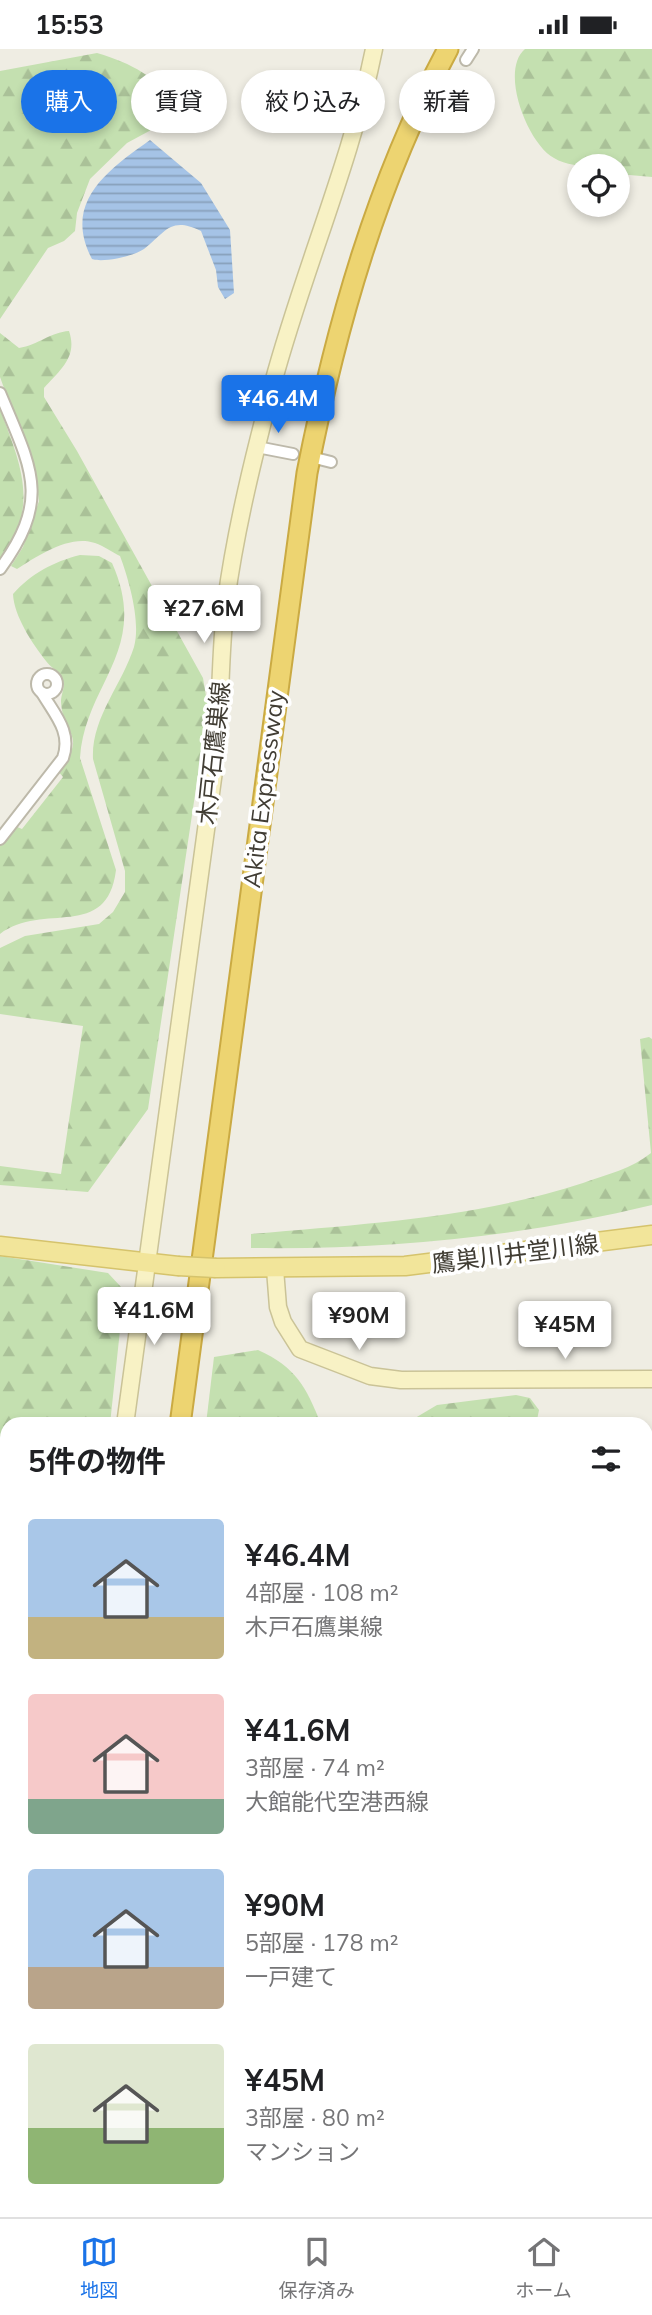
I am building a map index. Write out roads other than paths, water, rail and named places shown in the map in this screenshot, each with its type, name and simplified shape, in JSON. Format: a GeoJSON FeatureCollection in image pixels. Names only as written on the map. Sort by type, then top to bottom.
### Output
{"type":"FeatureCollection","features":[{"type":"Feature","properties":{"kind":"highway","name":"Akita Expressway"},"geometry":{"type":"LineString","coordinates":[[171,1417],[299,464],[318,369],[359,230],[389,152],[436,49]]}},
{"type":"Feature","properties":{"kind":"highway","name":"Akita Expressway"},"geometry":{"type":"LineString","coordinates":[[181,1417],[307,473],[326,382],[363,248],[409,131],[448,49]]}},
{"type":"Feature","properties":{"kind":"main road","name":"木戸石鷹巣線"},"geometry":{"type":"LineString","coordinates":[[126,1417],[216,749],[226,600],[257,447],[291,319],[360,113],[374,49]]}},
{"type":"Feature","properties":{"kind":"main road","name":"鷹巣川井堂川線"},"geometry":{"type":"LineString","coordinates":[[0,1246],[147,1264],[275,1269],[444,1262],[652,1235]]}},
{"type":"Feature","properties":{"kind":"main road"},"geometry":{"type":"LineString","coordinates":[[275,1269],[278,1307],[283,1322],[300,1349],[370,1376],[401,1380],[652,1379]]}},
{"type":"Feature","properties":{"kind":"street"},"geometry":{"type":"LineString","coordinates":[[466,59],[473,49]]}},
{"type":"Feature","properties":{"kind":"street"},"geometry":{"type":"LineString","coordinates":[[0,393],[22,447],[33,504],[26,528],[0,569]]}},
{"type":"Feature","properties":{"kind":"street"},"geometry":{"type":"LineString","coordinates":[[257,447],[293,454]]}},
{"type":"Feature","properties":{"kind":"street"},"geometry":{"type":"LineString","coordinates":[[319,459],[331,462]]}},
{"type":"Feature","properties":{"kind":"street"},"geometry":{"type":"LineString","coordinates":[[0,839],[63,758],[66,748],[67,736],[43,693]]}},
{"type":"Feature","properties":{"kind":"water"},"geometry":{"type":"Polygon","coordinates":[[[150,140],[201,183],[230,230],[234,293],[225,299],[218,287],[216,270],[201,231],[191,227],[182,225],[169,228],[144,249],[133,254],[111,259],[92,259],[84,239],[82,221],[86,204],[105,176],[150,140]]]}}]}
